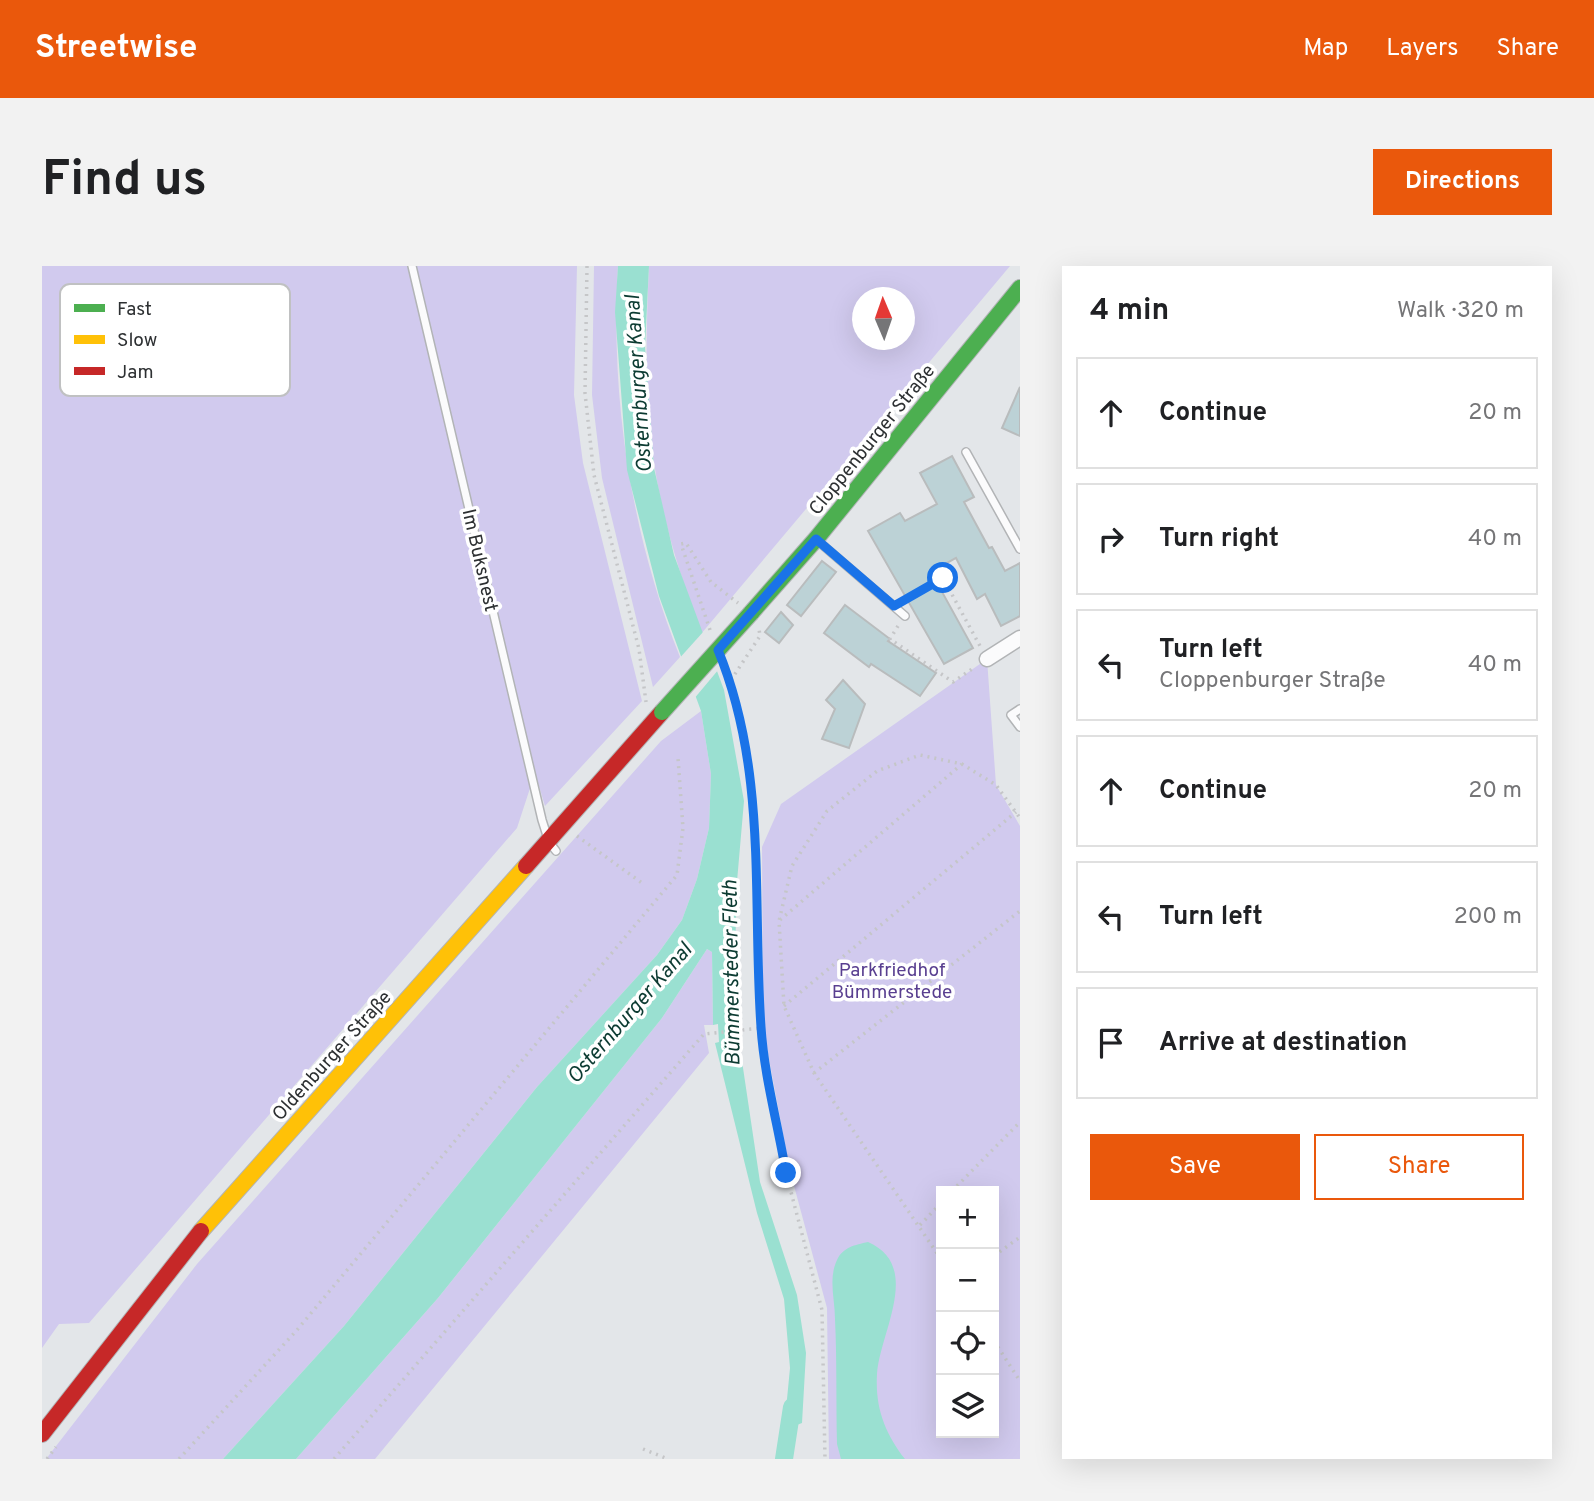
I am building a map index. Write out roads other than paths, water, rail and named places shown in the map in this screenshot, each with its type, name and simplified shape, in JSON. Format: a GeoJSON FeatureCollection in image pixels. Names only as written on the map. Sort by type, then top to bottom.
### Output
{"type":"FeatureCollection","features":[{"type":"Feature","properties":{"kind":"main road","name":"Cloppenburger Straße"},"geometry":{"type":"LineString","coordinates":[[718,650],[816,539],[1020,288]]}},
{"type":"Feature","properties":{"kind":"main road","name":"Oldenburger Straße"},"geometry":{"type":"LineString","coordinates":[[42,1434],[185,1249],[553,847],[662,712],[718,650]]}},
{"type":"Feature","properties":{"kind":"street"},"geometry":{"type":"LineString","coordinates":[[987,659],[1020,638]]}},
{"type":"Feature","properties":{"kind":"lane","name":"Im Buksnest"},"geometry":{"type":"LineString","coordinates":[[412,266],[553,847]]}},
{"type":"Feature","properties":{"kind":"lane"},"geometry":{"type":"LineString","coordinates":[[966,452],[1020,549]]}},
{"type":"Feature","properties":{"kind":"lane"},"geometry":{"type":"LineString","coordinates":[[816,539],[905,616]]}},
{"type":"Feature","properties":{"kind":"lane"},"geometry":{"type":"LineString","coordinates":[[1020,709],[1011,715],[1020,727]]}},
{"type":"Feature","properties":{"kind":"water","name":"Osternburger Kanal"},"geometry":{"type":"Polygon","coordinates":[[[618,266],[649,266],[645,347],[654,468],[674,555],[724,690],[744,801],[736,893],[735,1022],[732,1024],[735,1041],[739,1041],[760,1182],[797,1295],[806,1353],[802,1423],[784,1430],[790,1368],[784,1299],[757,1213],[715,1043],[719,1042],[718,1024],[713,1025],[712,952],[707,949],[662,1018],[438,1298],[296,1459],[223,1459],[344,1326],[537,1087],[657,955],[682,920],[697,879],[709,828],[711,774],[701,711],[659,596],[627,470],[615,312],[618,266]]]}},
{"type":"Feature","properties":{"kind":"water"},"geometry":{"type":"Polygon","coordinates":[[[868,1242],[884,1253],[893,1267],[896,1283],[880,1357],[877,1386],[883,1420],[905,1459],[841,1459],[837,1444],[834,1267],[843,1252],[868,1242]]]}},
{"type":"Feature","properties":{"kind":"waterway","name":"Bümmersteder Fleth"},"geometry":{"type":"LineString","coordinates":[[784,1459],[792,1407]]}},
{"type":"Feature","properties":{"kind":"park label","name":"Parkfriedhof Bümmerstede"},"geometry":{"type":"Point","coordinates":[892,980]}}]}
